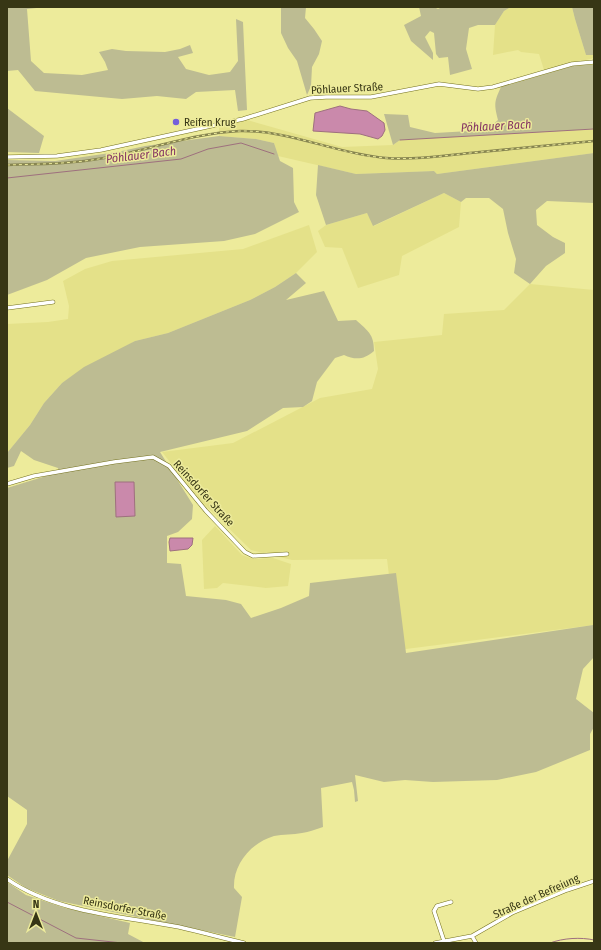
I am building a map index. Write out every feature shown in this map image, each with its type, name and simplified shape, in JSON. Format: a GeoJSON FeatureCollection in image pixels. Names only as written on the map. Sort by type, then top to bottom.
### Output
{"type":"FeatureCollection","features":[{"type":"Feature","properties":{"kind":"street","name":"Pöhlauer Straße"},"geometry":{"type":"LineString","coordinates":[[7,157],[57,156],[101,150],[243,119],[310,98],[371,97],[441,84],[478,89],[493,87],[572,64],[594,62]]}},
{"type":"Feature","properties":{"kind":"street"},"geometry":{"type":"LineString","coordinates":[[7,308],[53,302]]}},
{"type":"Feature","properties":{"kind":"street","name":"Reinsdorfer Straße"},"geometry":{"type":"LineString","coordinates":[[7,484],[34,476],[153,456],[169,466],[206,511],[244,552],[253,556],[287,554]]}},
{"type":"Feature","properties":{"kind":"street","name":"Reinsdorfer Straße"},"geometry":{"type":"LineString","coordinates":[[7,879],[28,892],[67,906],[181,928],[244,943]]}},
{"type":"Feature","properties":{"kind":"street","name":"Straße der Befreiung"},"geometry":{"type":"LineString","coordinates":[[443,942],[472,936],[512,913],[567,890],[594,881]]}},
{"type":"Feature","properties":{"kind":"street"},"geometry":{"type":"LineString","coordinates":[[434,943],[443,942],[434,911],[437,906],[450,902]]}},
{"type":"Feature","properties":{"kind":"street"},"geometry":{"type":"LineString","coordinates":[[472,936],[476,943]]}},
{"type":"Feature","properties":{"kind":"shaded area"},"geometry":{"type":"Polygon","coordinates":[[[511,7],[572,7],[586,55],[594,55],[594,58],[544,70],[539,54],[521,52],[518,50],[493,55],[495,25],[504,11],[511,7]]]}},
{"type":"Feature","properties":{"kind":"shaded area"},"geometry":{"type":"Polygon","coordinates":[[[340,106],[367,111],[384,123],[385,130],[382,136],[378,139],[360,134],[313,131],[315,113],[340,106]]]}},
{"type":"Feature","properties":{"kind":"shaded area"},"geometry":{"type":"Polygon","coordinates":[[[247,120],[342,147],[393,145],[400,140],[594,129],[594,153],[437,174],[434,171],[356,174],[278,156],[274,143],[256,139],[219,136],[219,127],[247,120]]]}},
{"type":"Feature","properties":{"kind":"shaded area"},"geometry":{"type":"Polygon","coordinates":[[[444,193],[461,202],[459,227],[402,256],[399,275],[358,288],[342,248],[325,247],[318,231],[326,225],[367,213],[374,226],[444,193]]]}},
{"type":"Feature","properties":{"kind":"shaded area"},"geometry":{"type":"Polygon","coordinates":[[[309,225],[317,252],[296,273],[275,287],[250,300],[168,333],[135,341],[62,383],[44,403],[30,425],[7,453],[7,324],[48,322],[68,319],[69,306],[63,281],[85,269],[112,261],[243,249],[309,225]]]}},
{"type":"Feature","properties":{"kind":"shaded area"},"geometry":{"type":"Polygon","coordinates":[[[530,284],[594,290],[594,625],[398,650],[387,559],[292,560],[251,550],[202,502],[162,452],[233,443],[320,398],[372,389],[378,369],[374,342],[442,335],[444,314],[504,310],[530,284]]]}},
{"type":"Feature","properties":{"kind":"shaded area"},"geometry":{"type":"Polygon","coordinates":[[[115,482],[134,482],[135,516],[116,517],[115,482]]]}},
{"type":"Feature","properties":{"kind":"shaded area"},"geometry":{"type":"Polygon","coordinates":[[[215,526],[242,555],[253,559],[273,558],[291,564],[288,586],[266,588],[223,583],[217,588],[204,589],[202,540],[215,526]]]}},
{"type":"Feature","properties":{"kind":"shaded area"},"geometry":{"type":"Polygon","coordinates":[[[170,538],[193,538],[192,545],[188,549],[170,551],[170,538]]]}},
{"type":"Feature","properties":{"kind":"green space"},"geometry":{"type":"Polygon","coordinates":[[[8,7],[46,7],[27,9],[31,61],[44,73],[82,75],[108,70],[99,52],[112,49],[126,51],[165,52],[190,45],[193,53],[178,57],[186,69],[209,75],[230,72],[238,61],[236,19],[243,22],[247,110],[238,111],[235,90],[196,92],[186,99],[157,96],[122,99],[35,91],[18,70],[7,71],[8,7]]]}},
{"type":"Feature","properties":{"kind":"green space"},"geometry":{"type":"Polygon","coordinates":[[[281,7],[306,7],[305,18],[322,41],[319,54],[312,67],[311,86],[307,95],[297,61],[288,48],[281,33],[281,7]]]}},
{"type":"Feature","properties":{"kind":"green space"},"geometry":{"type":"Polygon","coordinates":[[[419,7],[434,7],[438,9],[442,7],[511,7],[504,11],[495,25],[478,25],[469,28],[466,49],[472,69],[450,75],[448,57],[439,58],[436,54],[434,33],[430,31],[425,37],[433,53],[433,60],[411,41],[404,25],[421,16],[419,7]]]}},
{"type":"Feature","properties":{"kind":"green space"},"geometry":{"type":"Polygon","coordinates":[[[572,7],[594,7],[594,55],[586,55],[572,7]]]}},
{"type":"Feature","properties":{"kind":"green space"},"geometry":{"type":"Polygon","coordinates":[[[594,65],[594,129],[400,140],[393,145],[384,114],[408,115],[410,127],[435,133],[487,130],[498,120],[495,103],[501,87],[573,66],[594,65]]]}},
{"type":"Feature","properties":{"kind":"green space"},"geometry":{"type":"Polygon","coordinates":[[[7,108],[44,136],[39,153],[7,152],[7,108]]]}},
{"type":"Feature","properties":{"kind":"green space"},"geometry":{"type":"Polygon","coordinates":[[[219,136],[256,139],[274,143],[280,161],[293,168],[294,202],[299,212],[255,234],[224,241],[140,247],[86,258],[47,280],[7,295],[7,160],[55,161],[117,152],[145,146],[219,136]]]}},
{"type":"Feature","properties":{"kind":"green space"},"geometry":{"type":"Polygon","coordinates":[[[594,153],[594,203],[547,201],[536,210],[537,225],[553,237],[565,243],[565,253],[546,266],[530,284],[514,273],[516,259],[508,233],[503,209],[489,198],[466,198],[461,202],[444,193],[373,226],[367,213],[326,225],[316,195],[318,165],[356,174],[434,171],[437,174],[594,153]]]}},
{"type":"Feature","properties":{"kind":"green space"},"geometry":{"type":"Polygon","coordinates":[[[296,273],[306,283],[286,300],[324,291],[338,321],[356,320],[370,333],[374,345],[374,351],[363,358],[352,358],[344,355],[335,358],[317,382],[312,401],[303,407],[283,408],[247,431],[160,452],[193,505],[192,519],[178,532],[167,536],[167,563],[181,564],[186,596],[226,600],[241,604],[251,618],[281,608],[309,596],[310,583],[396,573],[406,653],[593,625],[594,657],[583,669],[576,699],[594,713],[594,727],[590,734],[590,750],[536,772],[497,780],[433,782],[405,780],[384,782],[355,775],[358,801],[355,802],[352,782],[321,788],[323,827],[305,833],[277,835],[266,839],[251,849],[240,863],[234,879],[234,888],[242,897],[235,937],[59,901],[26,888],[7,875],[7,861],[27,824],[27,810],[7,796],[7,488],[59,472],[58,468],[34,460],[21,451],[14,466],[7,468],[7,453],[30,425],[44,403],[62,383],[84,367],[135,341],[168,333],[250,300],[275,287],[296,273]]]}},
{"type":"Feature","properties":{"kind":"green space"},"geometry":{"type":"Polygon","coordinates":[[[7,882],[26,895],[65,908],[130,923],[128,934],[145,943],[7,943],[7,882]]]}},
{"type":"Feature","properties":{"kind":"waterway","name":"Pöhlauer Bach"},"geometry":{"type":"LineString","coordinates":[[400,140],[594,129]]}},
{"type":"Feature","properties":{"kind":"waterway","name":"Pöhlauer Bach"},"geometry":{"type":"LineString","coordinates":[[7,178],[181,159],[208,149],[241,143],[274,154]]}},
{"type":"Feature","properties":{"kind":"waterway"},"geometry":{"type":"LineString","coordinates":[[7,902],[76,938],[122,943]]}},
{"type":"Feature","properties":{"kind":"waterway"},"geometry":{"type":"LineString","coordinates":[[550,943],[572,938],[594,940]]}},
{"type":"Feature","properties":{"kind":"railway"},"geometry":{"type":"LineString","coordinates":[[7,165],[92,160],[121,155],[206,135],[240,131],[277,134],[367,156],[386,158],[428,157],[594,141]]}},
{"type":"Feature","properties":{"kind":"place","name":"Reifen Krug"},"geometry":{"type":"Point","coordinates":[176,122]}}]}
